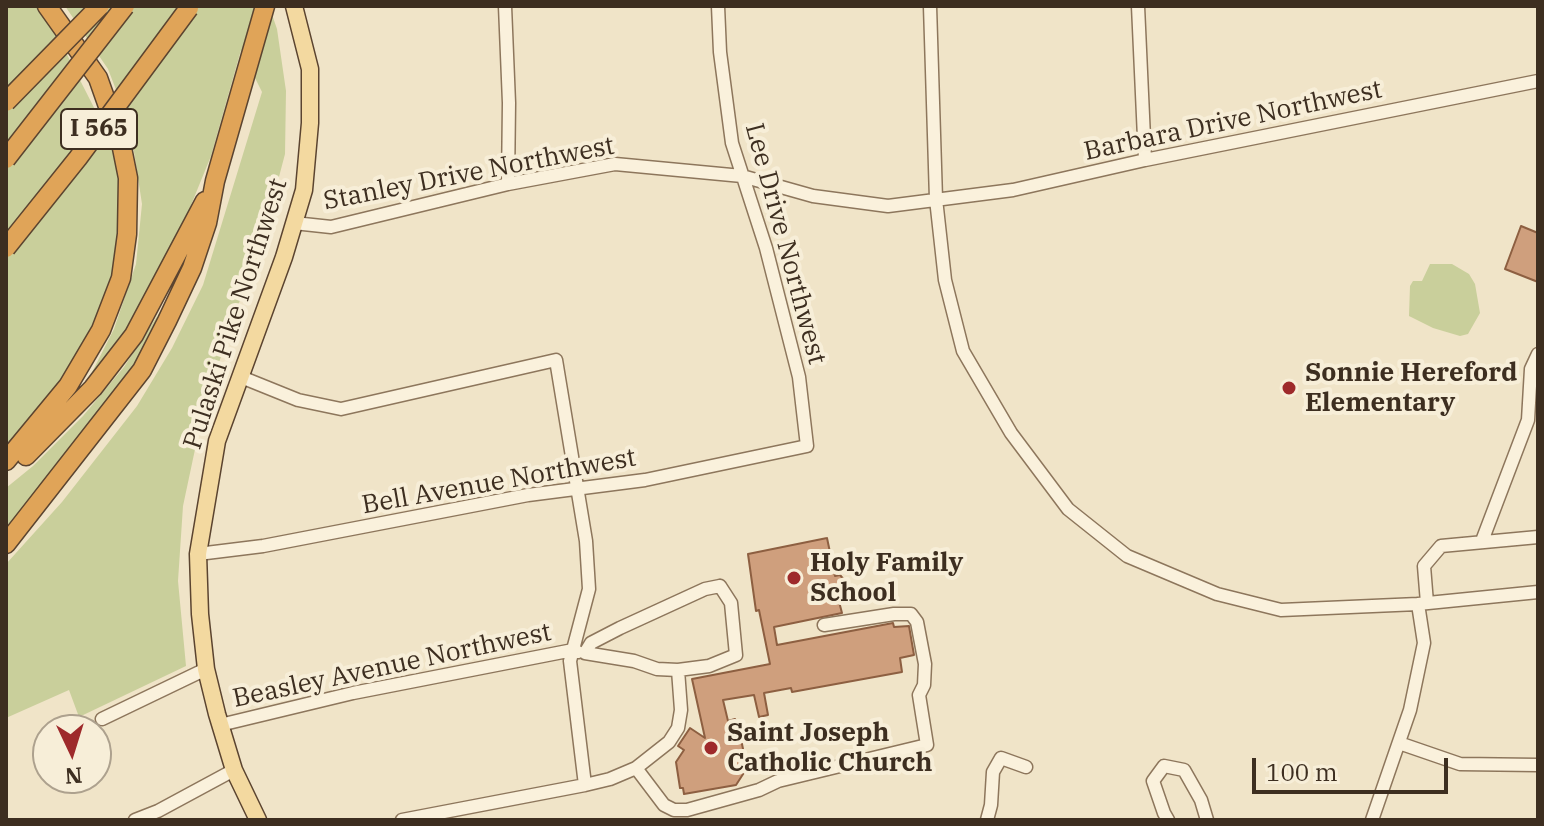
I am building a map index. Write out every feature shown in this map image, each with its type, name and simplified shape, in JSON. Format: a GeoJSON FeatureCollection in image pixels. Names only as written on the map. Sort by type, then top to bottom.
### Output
{"type":"FeatureCollection","features":[{"type":"Feature","properties":{"kind":"highway"},"geometry":{"type":"LineString","coordinates":[[6,461],[68,386],[101,330],[121,278],[127,234],[128,178],[112,117],[98,78],[47,6]]}},
{"type":"Feature","properties":{"kind":"highway"},"geometry":{"type":"LineString","coordinates":[[6,102],[100,6]]}},
{"type":"Feature","properties":{"kind":"highway","name":"I 565"},"geometry":{"type":"LineString","coordinates":[[6,159],[125,6]]}},
{"type":"Feature","properties":{"kind":"highway","name":"I 565"},"geometry":{"type":"LineString","coordinates":[[6,248],[78,158],[190,6]]}},
{"type":"Feature","properties":{"kind":"highway"},"geometry":{"type":"LineString","coordinates":[[6,544],[142,370],[192,268],[265,6]]}},
{"type":"Feature","properties":{"kind":"highway"},"geometry":{"type":"LineString","coordinates":[[6,471],[24,458],[93,388],[134,335],[215,181]]}},
{"type":"Feature","properties":{"kind":"main road","name":"Pulaski Pike Northwest"},"geometry":{"type":"LineString","coordinates":[[258,820],[234,770],[206,669],[198,554],[217,441],[304,190],[310,123],[310,69],[294,6]]}},
{"type":"Feature","properties":{"kind":"street"},"geometry":{"type":"LineString","coordinates":[[505,6],[508,184]]}},
{"type":"Feature","properties":{"kind":"street","name":"Lee Drive Northwest"},"geometry":{"type":"LineString","coordinates":[[718,6],[720,52],[732,143],[766,248],[799,377],[807,446]]}},
{"type":"Feature","properties":{"kind":"street"},"geometry":{"type":"LineString","coordinates":[[930,6],[936,199],[945,280],[963,351],[1011,433],[1068,509],[1127,556],[1217,594],[1281,610],[1422,604],[1538,592]]}},
{"type":"Feature","properties":{"kind":"street"},"geometry":{"type":"LineString","coordinates":[[1138,6],[1145,160]]}},
{"type":"Feature","properties":{"kind":"street","name":"Barbara Drive Northwest"},"geometry":{"type":"LineString","coordinates":[[936,199],[1013,190],[1145,160],[1538,81]]}},
{"type":"Feature","properties":{"kind":"street","name":"Stanley Drive Northwest"},"geometry":{"type":"LineString","coordinates":[[294,223],[331,227],[508,184],[615,164],[742,176],[813,196],[888,206],[936,199]]}},
{"type":"Feature","properties":{"kind":"street"},"geometry":{"type":"LineString","coordinates":[[1482,541],[1528,420],[1531,369],[1538,354]]}},
{"type":"Feature","properties":{"kind":"street"},"geometry":{"type":"LineString","coordinates":[[241,377],[298,400],[341,409],[556,360],[586,541],[589,589],[579,652]]}},
{"type":"Feature","properties":{"kind":"street","name":"Bell Avenue Northwest"},"geometry":{"type":"LineString","coordinates":[[198,554],[263,546],[577,487],[645,480],[807,446]]}},
{"type":"Feature","properties":{"kind":"street"},"geometry":{"type":"LineString","coordinates":[[1372,820],[1410,710],[1424,643],[1424,566],[1429,557],[1441,546],[1538,537]]}},
{"type":"Feature","properties":{"kind":"street"},"geometry":{"type":"LineString","coordinates":[[579,652],[634,661],[657,669],[709,666],[736,655],[731,603],[720,586],[705,589],[591,643],[579,652],[570,661],[585,785]]}},
{"type":"Feature","properties":{"kind":"street"},"geometry":{"type":"LineString","coordinates":[[636,768],[664,805],[674,810],[687,810],[759,790],[778,781],[927,745],[919,695],[924,685],[925,664],[917,622],[911,614],[824,625]]}},
{"type":"Feature","properties":{"kind":"street","name":"Beasley Avenue Northwest"},"geometry":{"type":"LineString","coordinates":[[220,725],[353,693],[579,652]]}},
{"type":"Feature","properties":{"kind":"street"},"geometry":{"type":"LineString","coordinates":[[112,714],[206,669]]}},
{"type":"Feature","properties":{"kind":"street"},"geometry":{"type":"LineString","coordinates":[[402,820],[585,785],[636,768],[669,742],[678,728],[681,710],[678,670]]}},
{"type":"Feature","properties":{"kind":"street"},"geometry":{"type":"LineString","coordinates":[[1399,743],[1460,764],[1538,765]]}},
{"type":"Feature","properties":{"kind":"street"},"geometry":{"type":"LineString","coordinates":[[987,820],[993,772],[1001,758],[1026,767]]}},
{"type":"Feature","properties":{"kind":"street"},"geometry":{"type":"LineString","coordinates":[[1168,820],[1153,781],[1164,766],[1184,770],[1201,800],[1207,820]]}},
{"type":"Feature","properties":{"kind":"street"},"geometry":{"type":"LineString","coordinates":[[135,820],[162,815],[234,770]]}},
{"type":"Feature","properties":{"kind":"green space"},"geometry":{"type":"Polygon","coordinates":[[[6,6],[36,6],[51,23],[114,147],[120,183],[120,234],[100,317],[53,397],[6,446],[6,6]]]}},
{"type":"Feature","properties":{"kind":"green space"},"geometry":{"type":"Polygon","coordinates":[[[65,6],[269,6],[277,29],[286,91],[285,154],[270,211],[204,407],[183,506],[178,581],[186,666],[85,714],[78,714],[69,690],[6,718],[6,564],[62,502],[137,406],[172,348],[203,285],[262,92],[241,50],[211,156],[147,313],[88,380],[114,329],[136,264],[142,204],[130,126],[108,69],[65,6]]]}},
{"type":"Feature","properties":{"kind":"green space"},"geometry":{"type":"Polygon","coordinates":[[[1430,264],[1452,264],[1469,274],[1475,284],[1480,313],[1468,334],[1460,336],[1433,328],[1409,316],[1410,286],[1413,281],[1422,281],[1430,264]]]}},
{"type":"Feature","properties":{"kind":"green space"},"geometry":{"type":"Polygon","coordinates":[[[180,281],[131,373],[6,531],[6,488],[83,416],[124,367],[180,281]]]}},
{"type":"Feature","properties":{"kind":"building"},"geometry":{"type":"Polygon","coordinates":[[[1521,226],[1538,233],[1538,282],[1505,269],[1521,226]]]}},
{"type":"Feature","properties":{"kind":"building"},"geometry":{"type":"Polygon","coordinates":[[[827,538],[835,576],[840,575],[845,581],[843,587],[837,588],[842,613],[774,627],[777,645],[893,623],[894,627],[909,626],[914,655],[900,658],[902,672],[792,692],[791,688],[764,693],[768,715],[759,717],[754,695],[723,700],[728,721],[735,719],[738,725],[747,768],[736,785],[684,794],[683,788],[680,788],[676,762],[684,750],[678,746],[690,728],[705,738],[692,679],[770,664],[759,610],[756,611],[748,554],[827,538]]]}},
{"type":"Feature","properties":{"kind":"place","name":"Sonnie Hereford Elementary"},"geometry":{"type":"Point","coordinates":[1289,388]}},
{"type":"Feature","properties":{"kind":"place","name":"Holy Family School"},"geometry":{"type":"Point","coordinates":[794,578]}},
{"type":"Feature","properties":{"kind":"place","name":"Saint Joseph Catholic Church"},"geometry":{"type":"Point","coordinates":[711,748]}}]}
